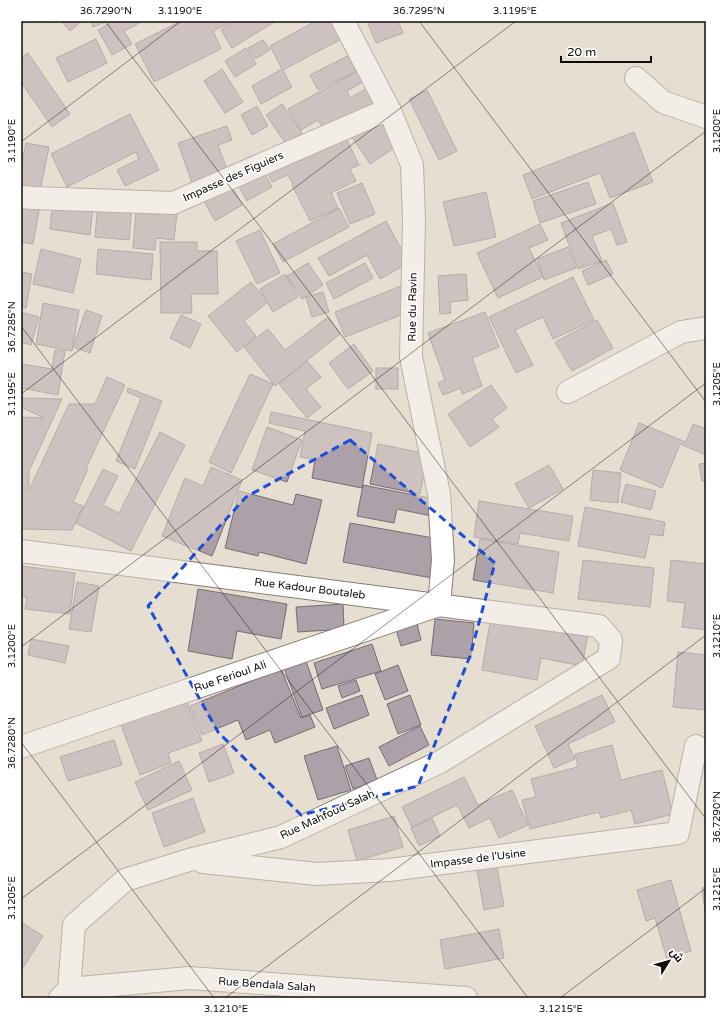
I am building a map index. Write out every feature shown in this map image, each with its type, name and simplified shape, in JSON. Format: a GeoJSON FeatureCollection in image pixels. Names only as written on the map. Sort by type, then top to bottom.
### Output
{"type":"FeatureCollection","features":[{"type":"Feature","properties":{"kind":"street","name":"Rue du Ravin"},"geometry":{"type":"LineString","coordinates":[[343,21],[389,109],[412,165],[414,219],[411,357],[440,494],[443,560],[439,605]]}},
{"type":"Feature","properties":{"kind":"street"},"geometry":{"type":"LineString","coordinates":[[636,78],[664,102],[706,117]]}},
{"type":"Feature","properties":{"kind":"street","name":"Impasse des Figuiers"},"geometry":{"type":"LineString","coordinates":[[21,196],[33,198],[173,203],[389,109]]}},
{"type":"Feature","properties":{"kind":"street"},"geometry":{"type":"LineString","coordinates":[[568,392],[681,332],[706,328]]}},
{"type":"Feature","properties":{"kind":"street","name":"Rue Kadour Boutaleb"},"geometry":{"type":"LineString","coordinates":[[21,551],[599,626]]}},
{"type":"Feature","properties":{"kind":"street","name":"Rue Ferioul Ali"},"geometry":{"type":"LineString","coordinates":[[21,747],[439,605]]}},
{"type":"Feature","properties":{"kind":"street","name":"Rue Mahfoud Salah"},"geometry":{"type":"LineString","coordinates":[[72,995],[74,925],[125,880],[189,860],[281,836],[440,762],[608,658],[610,640],[599,626]]}},
{"type":"Feature","properties":{"kind":"street","name":"Impasse de l'Usine"},"geometry":{"type":"LineString","coordinates":[[189,860],[317,874],[389,870],[678,833],[696,746]]}},
{"type":"Feature","properties":{"kind":"street","name":"Rue Bendala Salah"},"geometry":{"type":"LineString","coordinates":[[72,995],[189,978],[466,998]]}},
{"type":"Feature","properties":{"kind":"highlighted area"},"geometry":{"type":"Polygon","coordinates":[[[350,440],[495,563],[470,656],[418,786],[301,815],[218,732],[148,606],[246,497],[350,440]]]}},
{"type":"Feature","properties":{"kind":"building"},"geometry":{"type":"Polygon","coordinates":[[[61,21],[82,21],[70,31],[61,21]]]}},
{"type":"Feature","properties":{"kind":"building"},"geometry":{"type":"Polygon","coordinates":[[[91,21],[108,21],[93,27],[91,21]]]}},
{"type":"Feature","properties":{"kind":"building"},"geometry":{"type":"Polygon","coordinates":[[[113,21],[143,21],[124,31],[132,44],[112,55],[98,30],[113,21]]]}},
{"type":"Feature","properties":{"kind":"building"},"geometry":{"type":"Polygon","coordinates":[[[181,21],[229,21],[230,23],[213,31],[221,49],[154,82],[135,44],[181,21]]]}},
{"type":"Feature","properties":{"kind":"building"},"geometry":{"type":"Polygon","coordinates":[[[233,21],[276,21],[232,48],[221,30],[234,22],[233,21]]]}},
{"type":"Feature","properties":{"kind":"building"},"geometry":{"type":"Polygon","coordinates":[[[316,21],[336,21],[345,37],[283,70],[292,87],[261,104],[252,86],[282,69],[270,46],[316,21]]]}},
{"type":"Feature","properties":{"kind":"building"},"geometry":{"type":"Polygon","coordinates":[[[367,21],[398,21],[403,33],[376,43],[367,21]]]}},
{"type":"Feature","properties":{"kind":"building"},"geometry":{"type":"Polygon","coordinates":[[[96,39],[107,63],[68,82],[56,58],[96,39]]]}},
{"type":"Feature","properties":{"kind":"building"},"geometry":{"type":"Polygon","coordinates":[[[263,40],[270,50],[255,59],[248,48],[263,40]]]}},
{"type":"Feature","properties":{"kind":"building"},"geometry":{"type":"Polygon","coordinates":[[[246,48],[256,64],[235,77],[225,61],[246,48]]]}},
{"type":"Feature","properties":{"kind":"building"},"geometry":{"type":"Polygon","coordinates":[[[356,52],[363,68],[318,90],[310,75],[356,52]]]}},
{"type":"Feature","properties":{"kind":"building"},"geometry":{"type":"Polygon","coordinates":[[[28,53],[70,114],[52,127],[21,82],[21,58],[28,53]]]}},
{"type":"Feature","properties":{"kind":"building"},"geometry":{"type":"Polygon","coordinates":[[[222,69],[243,102],[225,113],[204,81],[222,69]]]}},
{"type":"Feature","properties":{"kind":"building"},"geometry":{"type":"Polygon","coordinates":[[[358,71],[364,81],[347,91],[350,98],[367,88],[377,105],[326,134],[318,120],[301,130],[288,109],[358,71]]]}},
{"type":"Feature","properties":{"kind":"building"},"geometry":{"type":"Polygon","coordinates":[[[427,90],[457,151],[439,160],[409,99],[427,90]]]}},
{"type":"Feature","properties":{"kind":"building"},"geometry":{"type":"Polygon","coordinates":[[[282,104],[302,133],[286,144],[266,115],[282,104]]]}},
{"type":"Feature","properties":{"kind":"building"},"geometry":{"type":"Polygon","coordinates":[[[257,106],[268,126],[252,135],[241,115],[257,106]]]}},
{"type":"Feature","properties":{"kind":"building"},"geometry":{"type":"Polygon","coordinates":[[[130,114],[159,170],[125,186],[117,170],[139,159],[136,152],[67,187],[51,154],[130,114]]]}},
{"type":"Feature","properties":{"kind":"building"},"geometry":{"type":"Polygon","coordinates":[[[382,117],[400,144],[370,164],[352,137],[382,117]]]}},
{"type":"Feature","properties":{"kind":"building"},"geometry":{"type":"Polygon","coordinates":[[[227,126],[232,140],[218,145],[229,175],[194,188],[178,143],[227,126]]]}},
{"type":"Feature","properties":{"kind":"building"},"geometry":{"type":"Polygon","coordinates":[[[634,132],[653,182],[610,198],[600,173],[532,199],[523,175],[634,132]]]}},
{"type":"Feature","properties":{"kind":"building"},"geometry":{"type":"Polygon","coordinates":[[[345,136],[359,165],[350,169],[356,181],[331,193],[338,208],[310,221],[288,175],[272,182],[264,166],[345,136]]]}},
{"type":"Feature","properties":{"kind":"building"},"geometry":{"type":"Polygon","coordinates":[[[26,143],[49,147],[40,191],[21,188],[21,168],[26,143]]]}},
{"type":"Feature","properties":{"kind":"building"},"geometry":{"type":"Polygon","coordinates":[[[260,165],[272,187],[247,201],[235,180],[260,165]]]}},
{"type":"Feature","properties":{"kind":"building"},"geometry":{"type":"Polygon","coordinates":[[[588,182],[596,204],[540,223],[533,201],[588,182]]]}},
{"type":"Feature","properties":{"kind":"building"},"geometry":{"type":"Polygon","coordinates":[[[230,183],[242,205],[215,221],[203,199],[230,183]]]}},
{"type":"Feature","properties":{"kind":"building"},"geometry":{"type":"Polygon","coordinates":[[[362,183],[375,214],[350,224],[337,193],[362,183]]]}},
{"type":"Feature","properties":{"kind":"building"},"geometry":{"type":"Polygon","coordinates":[[[486,192],[496,237],[454,246],[443,202],[486,192]]]}},
{"type":"Feature","properties":{"kind":"building"},"geometry":{"type":"Polygon","coordinates":[[[53,201],[93,206],[90,235],[50,229],[53,201]]]}},
{"type":"Feature","properties":{"kind":"building"},"geometry":{"type":"Polygon","coordinates":[[[21,202],[40,206],[33,244],[21,242],[21,202]]]}},
{"type":"Feature","properties":{"kind":"building"},"geometry":{"type":"Polygon","coordinates":[[[98,202],[132,205],[129,240],[95,237],[98,202]]]}},
{"type":"Feature","properties":{"kind":"building"},"geometry":{"type":"Polygon","coordinates":[[[613,203],[627,242],[617,245],[611,229],[592,236],[602,261],[578,269],[561,223],[613,203]]]}},
{"type":"Feature","properties":{"kind":"building"},"geometry":{"type":"Polygon","coordinates":[[[339,208],[349,227],[283,262],[273,244],[339,208]]]}},
{"type":"Feature","properties":{"kind":"building"},"geometry":{"type":"Polygon","coordinates":[[[136,210],[177,213],[174,240],[156,238],[155,250],[133,248],[136,210]]]}},
{"type":"Feature","properties":{"kind":"building"},"geometry":{"type":"Polygon","coordinates":[[[386,221],[409,263],[380,279],[367,255],[329,276],[318,258],[386,221]]]}},
{"type":"Feature","properties":{"kind":"building"},"geometry":{"type":"Polygon","coordinates":[[[540,224],[548,240],[529,248],[543,277],[498,298],[477,253],[540,224]]]}},
{"type":"Feature","properties":{"kind":"building"},"geometry":{"type":"Polygon","coordinates":[[[260,230],[280,273],[257,284],[236,241],[260,230]]]}},
{"type":"Feature","properties":{"kind":"building"},"geometry":{"type":"Polygon","coordinates":[[[160,242],[197,242],[197,251],[217,251],[218,294],[191,294],[192,313],[161,313],[160,242]]]}},
{"type":"Feature","properties":{"kind":"building"},"geometry":{"type":"Polygon","coordinates":[[[568,247],[576,268],[544,280],[537,259],[568,247]]]}},
{"type":"Feature","properties":{"kind":"building"},"geometry":{"type":"Polygon","coordinates":[[[41,249],[81,259],[73,293],[33,284],[41,249]]]}},
{"type":"Feature","properties":{"kind":"building"},"geometry":{"type":"Polygon","coordinates":[[[98,249],[153,254],[151,280],[96,274],[98,249]]]}},
{"type":"Feature","properties":{"kind":"building"},"geometry":{"type":"Polygon","coordinates":[[[606,260],[613,274],[588,285],[582,271],[606,260]]]}},
{"type":"Feature","properties":{"kind":"building"},"geometry":{"type":"Polygon","coordinates":[[[308,263],[323,285],[302,299],[287,276],[308,263]]]}},
{"type":"Feature","properties":{"kind":"building"},"geometry":{"type":"Polygon","coordinates":[[[365,263],[373,278],[334,299],[326,283],[365,263]]]}},
{"type":"Feature","properties":{"kind":"building"},"geometry":{"type":"Polygon","coordinates":[[[21,272],[32,274],[26,308],[21,307],[21,272]]]}},
{"type":"Feature","properties":{"kind":"building"},"geometry":{"type":"Polygon","coordinates":[[[285,274],[298,297],[273,312],[260,289],[285,274]]]}},
{"type":"Feature","properties":{"kind":"building"},"geometry":{"type":"Polygon","coordinates":[[[466,274],[468,300],[450,302],[451,313],[440,314],[438,276],[466,274]]]}},
{"type":"Feature","properties":{"kind":"building"},"geometry":{"type":"Polygon","coordinates":[[[573,277],[594,320],[553,339],[543,317],[515,330],[533,365],[516,373],[489,317],[573,277]]]}},
{"type":"Feature","properties":{"kind":"building"},"geometry":{"type":"Polygon","coordinates":[[[251,282],[268,302],[244,321],[256,336],[237,352],[208,316],[251,282]]]}},
{"type":"Feature","properties":{"kind":"building"},"geometry":{"type":"Polygon","coordinates":[[[401,286],[411,311],[345,337],[335,312],[401,286]]]}},
{"type":"Feature","properties":{"kind":"building"},"geometry":{"type":"Polygon","coordinates":[[[323,292],[329,312],[312,317],[306,297],[323,292]]]}},
{"type":"Feature","properties":{"kind":"building"},"geometry":{"type":"Polygon","coordinates":[[[43,303],[79,310],[72,351],[36,344],[43,303]]]}},
{"type":"Feature","properties":{"kind":"building"},"geometry":{"type":"Polygon","coordinates":[[[86,310],[102,316],[90,353],[73,347],[86,310]]]}},
{"type":"Feature","properties":{"kind":"building"},"geometry":{"type":"Polygon","coordinates":[[[21,312],[39,317],[31,345],[21,342],[21,312]]]}},
{"type":"Feature","properties":{"kind":"building"},"geometry":{"type":"Polygon","coordinates":[[[485,312],[499,347],[472,358],[482,386],[462,394],[461,388],[443,395],[438,383],[445,380],[428,333],[485,312]]]}},
{"type":"Feature","properties":{"kind":"building"},"geometry":{"type":"Polygon","coordinates":[[[181,315],[201,324],[190,348],[170,338],[181,315]]]}},
{"type":"Feature","properties":{"kind":"building"},"geometry":{"type":"Polygon","coordinates":[[[328,317],[340,334],[275,386],[244,347],[268,329],[285,350],[328,317]]]}},
{"type":"Feature","properties":{"kind":"building"},"geometry":{"type":"Polygon","coordinates":[[[597,320],[613,348],[572,371],[555,342],[597,320]]]}},
{"type":"Feature","properties":{"kind":"building"},"geometry":{"type":"Polygon","coordinates":[[[354,344],[373,371],[348,389],[329,363],[354,344]]]}},
{"type":"Feature","properties":{"kind":"building"},"geometry":{"type":"Polygon","coordinates":[[[55,350],[65,351],[58,395],[21,388],[21,364],[52,369],[55,350]]]}},
{"type":"Feature","properties":{"kind":"building"},"geometry":{"type":"Polygon","coordinates":[[[307,361],[321,377],[306,389],[321,407],[307,418],[279,384],[307,361]]]}},
{"type":"Feature","properties":{"kind":"building"},"geometry":{"type":"Polygon","coordinates":[[[376,368],[398,368],[398,389],[376,389],[376,368]]]}},
{"type":"Feature","properties":{"kind":"building"},"geometry":{"type":"Polygon","coordinates":[[[250,374],[273,384],[231,473],[209,462],[250,374]]]}},
{"type":"Feature","properties":{"kind":"building"},"geometry":{"type":"Polygon","coordinates":[[[107,377],[125,385],[87,466],[87,471],[73,502],[83,506],[72,530],[21,529],[21,417],[44,418],[21,407],[21,398],[62,399],[29,471],[29,490],[69,404],[95,404],[107,377]]]}},
{"type":"Feature","properties":{"kind":"building"},"geometry":{"type":"Polygon","coordinates":[[[491,385],[507,408],[492,419],[499,427],[470,447],[448,414],[491,385]]]}},
{"type":"Feature","properties":{"kind":"building"},"geometry":{"type":"Polygon","coordinates":[[[128,388],[162,401],[135,469],[116,461],[141,398],[127,392],[128,388]]]}},
{"type":"Feature","properties":{"kind":"building"},"geometry":{"type":"Polygon","coordinates":[[[271,412],[372,433],[362,488],[312,478],[315,460],[300,457],[305,431],[269,423],[271,412]]]}},
{"type":"Feature","properties":{"kind":"building"},"geometry":{"type":"Polygon","coordinates":[[[639,423],[686,442],[693,424],[706,429],[706,455],[680,444],[662,488],[620,470],[639,423]]]}},
{"type":"Feature","properties":{"kind":"building"},"geometry":{"type":"Polygon","coordinates":[[[267,427],[302,440],[287,482],[252,470],[267,427]]]}},
{"type":"Feature","properties":{"kind":"building"},"geometry":{"type":"Polygon","coordinates":[[[160,432],[185,445],[131,551],[76,523],[103,469],[118,476],[103,505],[119,513],[160,432]]]}},
{"type":"Feature","properties":{"kind":"building"},"geometry":{"type":"Polygon","coordinates":[[[378,444],[428,454],[420,494],[370,484],[378,444]]]}},
{"type":"Feature","properties":{"kind":"building"},"geometry":{"type":"Polygon","coordinates":[[[706,463],[706,480],[702,481],[699,464],[706,463]]]}},
{"type":"Feature","properties":{"kind":"building"},"geometry":{"type":"Polygon","coordinates":[[[549,465],[563,489],[529,508],[515,484],[549,465]]]}},
{"type":"Feature","properties":{"kind":"building"},"geometry":{"type":"Polygon","coordinates":[[[211,467],[242,480],[212,556],[162,536],[185,478],[203,486],[211,467]]]}},
{"type":"Feature","properties":{"kind":"building"},"geometry":{"type":"Polygon","coordinates":[[[593,470],[621,473],[618,503],[590,500],[593,470]]]}},
{"type":"Feature","properties":{"kind":"building"},"geometry":{"type":"Polygon","coordinates":[[[626,484],[656,491],[651,510],[621,502],[626,484]]]}},
{"type":"Feature","properties":{"kind":"building"},"geometry":{"type":"Polygon","coordinates":[[[363,485],[435,499],[432,516],[397,509],[394,523],[357,516],[363,485]]]}},
{"type":"Feature","properties":{"kind":"building"},"geometry":{"type":"Polygon","coordinates":[[[239,491],[293,505],[296,494],[322,500],[306,564],[259,552],[258,556],[225,548],[239,491]]]}},
{"type":"Feature","properties":{"kind":"building"},"geometry":{"type":"Polygon","coordinates":[[[479,501],[573,516],[569,541],[520,533],[518,544],[474,537],[479,501]]]}},
{"type":"Feature","properties":{"kind":"building"},"geometry":{"type":"Polygon","coordinates":[[[585,507],[665,522],[663,536],[650,534],[645,558],[578,546],[585,507]]]}},
{"type":"Feature","properties":{"kind":"building"},"geometry":{"type":"Polygon","coordinates":[[[350,523],[439,539],[432,578],[343,562],[350,523]]]}},
{"type":"Feature","properties":{"kind":"building"},"geometry":{"type":"Polygon","coordinates":[[[480,539],[559,552],[553,593],[473,580],[480,539]]]}},
{"type":"Feature","properties":{"kind":"building"},"geometry":{"type":"Polygon","coordinates":[[[583,560],[654,568],[650,607],[578,599],[583,560]]]}},
{"type":"Feature","properties":{"kind":"building"},"geometry":{"type":"Polygon","coordinates":[[[671,560],[706,564],[706,630],[682,627],[685,603],[667,601],[671,560]]]}},
{"type":"Feature","properties":{"kind":"building"},"geometry":{"type":"Polygon","coordinates":[[[21,566],[75,573],[70,614],[25,609],[27,597],[21,597],[21,566]]]}},
{"type":"Feature","properties":{"kind":"building"},"geometry":{"type":"Polygon","coordinates":[[[77,582],[99,586],[91,632],[69,629],[77,582]]]}},
{"type":"Feature","properties":{"kind":"building"},"geometry":{"type":"Polygon","coordinates":[[[198,589],[287,604],[281,639],[237,631],[232,659],[188,651],[198,589]]]}},
{"type":"Feature","properties":{"kind":"building"},"geometry":{"type":"Polygon","coordinates":[[[343,604],[344,629],[298,632],[296,607],[343,604]]]}},
{"type":"Feature","properties":{"kind":"building"},"geometry":{"type":"Polygon","coordinates":[[[491,617],[588,635],[582,666],[541,658],[537,680],[482,670],[491,617]]]}},
{"type":"Feature","properties":{"kind":"building"},"geometry":{"type":"Polygon","coordinates":[[[435,619],[474,623],[471,659],[431,655],[435,619]]]}},
{"type":"Feature","properties":{"kind":"building"},"geometry":{"type":"Polygon","coordinates":[[[417,624],[421,640],[401,646],[396,629],[417,624]]]}},
{"type":"Feature","properties":{"kind":"building"},"geometry":{"type":"Polygon","coordinates":[[[31,639],[69,646],[65,663],[28,655],[31,639]]]}},
{"type":"Feature","properties":{"kind":"building"},"geometry":{"type":"Polygon","coordinates":[[[372,644],[381,671],[322,689],[314,663],[372,644]]]}},
{"type":"Feature","properties":{"kind":"building"},"geometry":{"type":"Polygon","coordinates":[[[678,652],[706,655],[706,710],[673,707],[678,652]]]}},
{"type":"Feature","properties":{"kind":"building"},"geometry":{"type":"Polygon","coordinates":[[[306,661],[323,710],[302,717],[284,668],[306,661]]]}},
{"type":"Feature","properties":{"kind":"building"},"geometry":{"type":"Polygon","coordinates":[[[398,665],[408,691],[385,700],[375,674],[398,665]]]}},
{"type":"Feature","properties":{"kind":"building"},"geometry":{"type":"Polygon","coordinates":[[[281,669],[301,718],[310,715],[315,727],[275,743],[270,730],[246,740],[238,720],[202,735],[190,706],[281,669]]]}},
{"type":"Feature","properties":{"kind":"building"},"geometry":{"type":"Polygon","coordinates":[[[356,680],[360,691],[342,698],[338,686],[356,680]]]}},
{"type":"Feature","properties":{"kind":"building"},"geometry":{"type":"Polygon","coordinates":[[[362,695],[369,715],[334,729],[326,708],[362,695]]]}},
{"type":"Feature","properties":{"kind":"building"},"geometry":{"type":"Polygon","coordinates":[[[410,695],[421,725],[398,734],[387,704],[410,695]]]}},
{"type":"Feature","properties":{"kind":"building"},"geometry":{"type":"Polygon","coordinates":[[[602,695],[615,722],[568,744],[575,759],[554,768],[535,726],[602,695]]]}},
{"type":"Feature","properties":{"kind":"building"},"geometry":{"type":"Polygon","coordinates":[[[186,700],[202,741],[168,753],[171,763],[140,775],[121,725],[186,700]]]}},
{"type":"Feature","properties":{"kind":"building"},"geometry":{"type":"Polygon","coordinates":[[[420,726],[429,745],[389,766],[379,747],[420,726]]]}},
{"type":"Feature","properties":{"kind":"building"},"geometry":{"type":"Polygon","coordinates":[[[114,740],[122,765],[68,781],[60,757],[114,740]]]}},
{"type":"Feature","properties":{"kind":"building"},"geometry":{"type":"Polygon","coordinates":[[[223,744],[234,773],[209,782],[199,753],[223,744]]]}},
{"type":"Feature","properties":{"kind":"building"},"geometry":{"type":"Polygon","coordinates":[[[612,745],[621,780],[662,770],[673,814],[635,824],[631,810],[601,818],[599,812],[530,829],[522,800],[536,797],[531,779],[578,767],[575,754],[612,745]]]}},
{"type":"Feature","properties":{"kind":"building"},"geometry":{"type":"Polygon","coordinates":[[[337,746],[351,790],[318,800],[304,756],[337,746]]]}},
{"type":"Feature","properties":{"kind":"building"},"geometry":{"type":"Polygon","coordinates":[[[369,758],[377,780],[353,789],[345,766],[369,758]]]}},
{"type":"Feature","properties":{"kind":"building"},"geometry":{"type":"Polygon","coordinates":[[[179,761],[192,790],[148,810],[135,782],[179,761]]]}},
{"type":"Feature","properties":{"kind":"building"},"geometry":{"type":"Polygon","coordinates":[[[464,777],[478,805],[512,790],[528,825],[499,838],[490,818],[469,828],[457,805],[412,827],[402,807],[464,777]]]}},
{"type":"Feature","properties":{"kind":"building"},"geometry":{"type":"Polygon","coordinates":[[[193,798],[205,832],[164,847],[152,813],[193,798]]]}},
{"type":"Feature","properties":{"kind":"building"},"geometry":{"type":"Polygon","coordinates":[[[394,816],[403,847],[357,861],[348,830],[394,816]]]}},
{"type":"Feature","properties":{"kind":"building"},"geometry":{"type":"Polygon","coordinates":[[[432,818],[440,836],[419,846],[411,828],[432,818]]]}},
{"type":"Feature","properties":{"kind":"building"},"geometry":{"type":"Polygon","coordinates":[[[497,867],[504,906],[484,910],[477,870],[497,867]]]}},
{"type":"Feature","properties":{"kind":"building"},"geometry":{"type":"Polygon","coordinates":[[[671,880],[691,951],[667,959],[655,918],[646,921],[637,890],[671,880]]]}},
{"type":"Feature","properties":{"kind":"building"},"geometry":{"type":"Polygon","coordinates":[[[706,887],[706,911],[705,911],[702,888],[706,887]]]}},
{"type":"Feature","properties":{"kind":"building"},"geometry":{"type":"Polygon","coordinates":[[[21,922],[43,936],[21,971],[21,922]]]}},
{"type":"Feature","properties":{"kind":"building"},"geometry":{"type":"Polygon","coordinates":[[[499,929],[504,958],[445,969],[440,940],[499,929]]]}}]}
